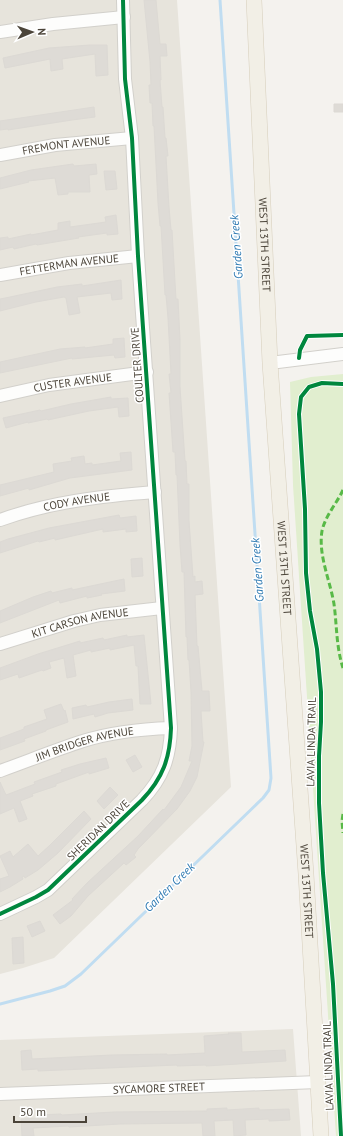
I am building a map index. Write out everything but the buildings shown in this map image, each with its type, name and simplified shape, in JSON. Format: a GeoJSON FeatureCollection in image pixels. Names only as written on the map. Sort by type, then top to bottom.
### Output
{"type":"FeatureCollection","features":[{"type":"Feature","properties":{"kind":"main road","name":"WEST 13TH STREET"},"geometry":{"type":"LineString","coordinates":[[254,0],[270,363],[305,866],[321,1136]]}},
{"type":"Feature","properties":{"kind":"street","name":"COULTER DRIVE"},"geometry":{"type":"LineString","coordinates":[[123,0],[125,79],[132,138],[138,256],[171,728]]}},
{"type":"Feature","properties":{"kind":"street"},"geometry":{"type":"LineString","coordinates":[[0,32],[53,24],[124,17]]}},
{"type":"Feature","properties":{"kind":"street","name":"FREMONT AVENUE"},"geometry":{"type":"LineString","coordinates":[[0,155],[55,145],[132,138]]}},
{"type":"Feature","properties":{"kind":"street","name":"FETTERMAN AVENUE"},"geometry":{"type":"LineString","coordinates":[[0,275],[76,262],[138,256]]}},
{"type":"Feature","properties":{"kind":"street"},"geometry":{"type":"LineString","coordinates":[[270,363],[308,357],[343,354]]}},
{"type":"Feature","properties":{"kind":"street"},"geometry":{"type":"LineString","coordinates":[[308,357],[343,359]]}},
{"type":"Feature","properties":{"kind":"street","name":"CUSTER AVENUE"},"geometry":{"type":"LineString","coordinates":[[0,396],[49,385],[147,372]]}},
{"type":"Feature","properties":{"kind":"street","name":"CODY AVENUE"},"geometry":{"type":"LineString","coordinates":[[0,520],[45,507],[78,500],[102,496],[155,492]]}},
{"type":"Feature","properties":{"kind":"street","name":"KIT CARSON AVENUE"},"geometry":{"type":"LineString","coordinates":[[0,644],[74,621],[100,615],[162,608]]}},
{"type":"Feature","properties":{"kind":"street","name":"JIM BRIDGER AVENUE"},"geometry":{"type":"LineString","coordinates":[[0,771],[84,741],[106,735],[140,730],[171,728]]}},
{"type":"Feature","properties":{"kind":"street","name":"SHERIDAN DRIVE"},"geometry":{"type":"LineString","coordinates":[[0,914],[48,890],[152,789],[158,780],[168,755],[171,728]]}},
{"type":"Feature","properties":{"kind":"street","name":"SYCAMORE STREET"},"geometry":{"type":"LineString","coordinates":[[0,1094],[318,1082]]}},
{"type":"Feature","properties":{"kind":"shaded area"},"geometry":{"type":"Polygon","coordinates":[[[0,0],[177,0],[231,787],[54,958],[0,974],[0,0]]]}},
{"type":"Feature","properties":{"kind":"shaded area"},"geometry":{"type":"Polygon","coordinates":[[[293,1029],[301,1136],[0,1136],[0,1040],[293,1029]]]}},
{"type":"Feature","properties":{"kind":"green space"},"geometry":{"type":"Polygon","coordinates":[[[343,374],[343,1136],[336,1136],[293,485],[290,382],[311,377],[343,374]]]}},
{"type":"Feature","properties":{"kind":"waterway","name":"Garden Creek"},"geometry":{"type":"LineString","coordinates":[[0,1004],[65,986],[81,974],[263,798],[269,790],[271,778],[220,0]]}},
{"type":"Feature","properties":{"kind":"marked path"},"geometry":{"type":"LineString","coordinates":[[343,490],[326,520],[322,531],[321,540],[323,558],[334,604],[338,644],[343,668]]}},
{"type":"Feature","properties":{"kind":"marked path"},"geometry":{"type":"LineString","coordinates":[[343,814],[343,833]]}},
{"type":"Feature","properties":{"kind":"cycle path"},"geometry":{"type":"LineString","coordinates":[[0,914],[48,890],[142,800],[155,784],[160,775],[169,749],[171,728],[138,256],[132,138],[125,79],[123,0]]}},
{"type":"Feature","properties":{"kind":"cycle path"},"geometry":{"type":"LineString","coordinates":[[299,358],[300,350],[307,336],[343,335]]}},
{"type":"Feature","properties":{"kind":"cycle path","name":"LAVIA LINDA TRAIL"},"geometry":{"type":"LineString","coordinates":[[341,1136],[333,984],[323,873],[319,803],[321,692],[317,649],[310,611],[306,573],[305,509],[299,414],[301,397],[309,387],[322,383],[343,384]]}}]}
